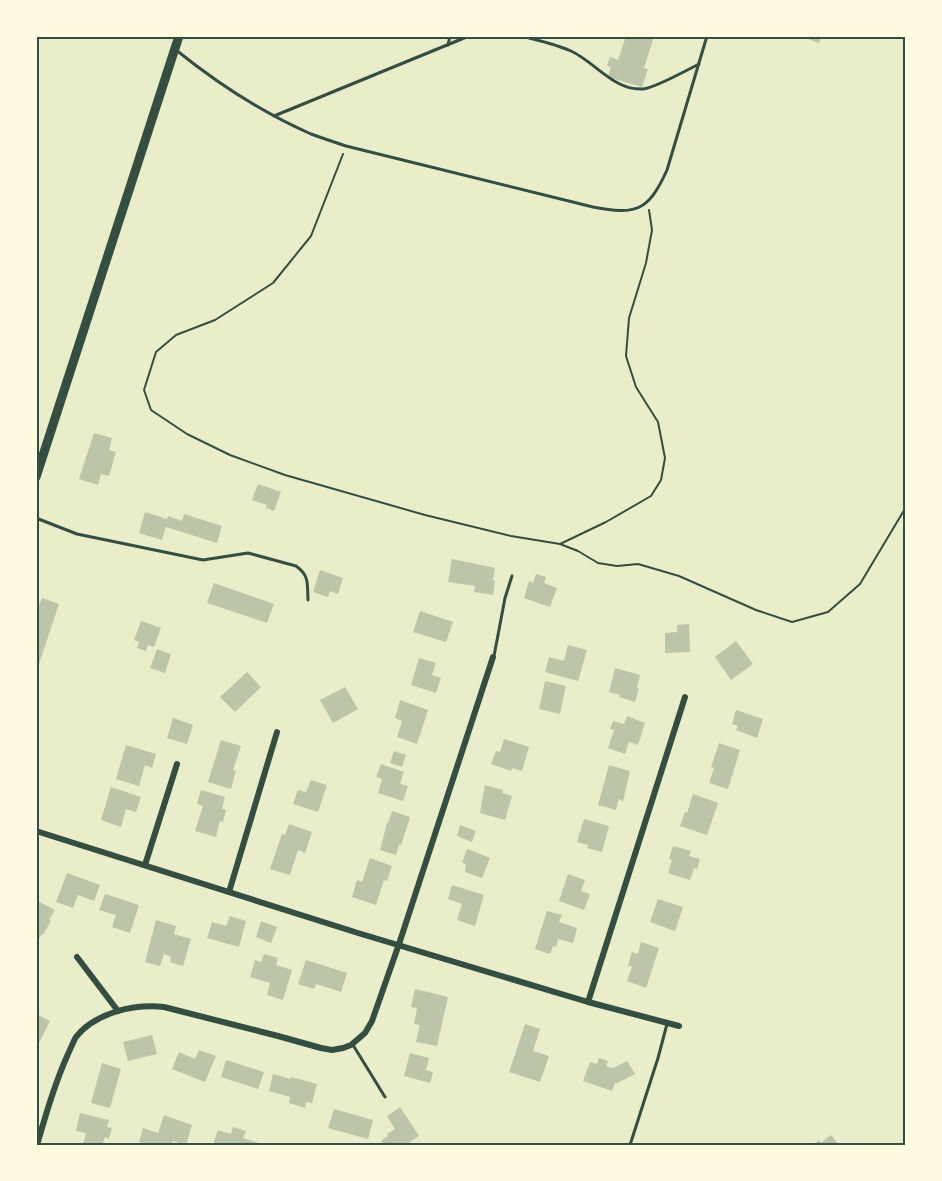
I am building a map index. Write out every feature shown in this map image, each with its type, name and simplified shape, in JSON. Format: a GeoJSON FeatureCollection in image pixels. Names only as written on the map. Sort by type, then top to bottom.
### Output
{"type":"FeatureCollection","features":[{"type":"Feature","properties":{"kind":"main road"},"geometry":{"type":"LineString","coordinates":[[36,477],[179,36]]}},
{"type":"Feature","properties":{"kind":"street"},"geometry":{"type":"LineString","coordinates":[[37,1145],[63,1064],[75,1038],[94,1021],[118,1011],[129,1008],[164,1007],[332,1050],[343,1048],[359,1039],[372,1022],[494,657]]}},
{"type":"Feature","properties":{"kind":"street"},"geometry":{"type":"LineString","coordinates":[[588,1002],[685,697]]}},
{"type":"Feature","properties":{"kind":"street"},"geometry":{"type":"LineString","coordinates":[[229,892],[277,732]]}},
{"type":"Feature","properties":{"kind":"street"},"geometry":{"type":"LineString","coordinates":[[145,865],[177,764]]}},
{"type":"Feature","properties":{"kind":"street"},"geometry":{"type":"LineString","coordinates":[[36,831],[588,1002],[680,1026]]}},
{"type":"Feature","properties":{"kind":"street"},"geometry":{"type":"LineString","coordinates":[[77,957],[118,1011]]}},
{"type":"Feature","properties":{"kind":"lane"},"geometry":{"type":"LineString","coordinates":[[448,45],[450,36]]}},
{"type":"Feature","properties":{"kind":"lane"},"geometry":{"type":"LineString","coordinates":[[274,116],[469,36]]}},
{"type":"Feature","properties":{"kind":"lane"},"geometry":{"type":"LineString","coordinates":[[521,36],[544,41],[571,51],[590,62],[614,81],[637,89],[649,88],[699,64]]}},
{"type":"Feature","properties":{"kind":"lane"},"geometry":{"type":"LineString","coordinates":[[175,49],[227,87],[274,116],[312,134],[346,146],[615,211],[627,211],[638,209],[659,189],[667,170],[707,36]]}},
{"type":"Feature","properties":{"kind":"lane"},"geometry":{"type":"LineString","coordinates":[[36,518],[77,534],[203,561],[248,552],[296,566],[307,576],[308,600]]}},
{"type":"Feature","properties":{"kind":"lane"},"geometry":{"type":"LineString","coordinates":[[494,657],[512,576]]}},
{"type":"Feature","properties":{"kind":"lane"},"geometry":{"type":"LineString","coordinates":[[630,1145],[667,1024]]}},
{"type":"Feature","properties":{"kind":"lane"},"geometry":{"type":"LineString","coordinates":[[352,1044],[385,1098]]}},
{"type":"Feature","properties":{"kind":"path"},"geometry":{"type":"LineString","coordinates":[[346,146],[311,236],[273,284],[215,320],[176,335],[156,352],[144,390],[151,410],[187,434],[230,455],[285,475],[425,515],[512,536],[560,544],[598,563],[617,566],[638,564],[679,576],[756,610],[792,622],[828,612],[860,584],[906,507]]}},
{"type":"Feature","properties":{"kind":"path"},"geometry":{"type":"LineString","coordinates":[[560,544],[606,522],[651,496],[661,480],[665,458],[658,422],[636,387],[626,356],[629,318],[646,263],[652,230],[648,201]]}},
{"type":"Feature","properties":{"kind":"building"},"geometry":{"type":"Polygon","coordinates":[[[626,36],[654,36],[644,68],[648,69],[642,87],[608,77],[611,67],[607,66],[610,57],[618,60],[626,36]]]}},
{"type":"Feature","properties":{"kind":"building"},"geometry":{"type":"Polygon","coordinates":[[[800,36],[821,36],[819,43],[800,36]]]}},
{"type":"Feature","properties":{"kind":"building"},"geometry":{"type":"Polygon","coordinates":[[[94,433],[112,438],[109,450],[116,452],[109,476],[101,474],[98,485],[79,479],[94,433]]]}},
{"type":"Feature","properties":{"kind":"building"},"geometry":{"type":"Polygon","coordinates":[[[258,484],[281,492],[274,511],[266,508],[267,505],[252,500],[258,484]]]}},
{"type":"Feature","properties":{"kind":"building"},"geometry":{"type":"Polygon","coordinates":[[[145,512],[182,521],[184,514],[222,526],[217,543],[166,527],[162,540],[139,533],[145,512]]]}},
{"type":"Feature","properties":{"kind":"building"},"geometry":{"type":"Polygon","coordinates":[[[452,559],[495,568],[493,595],[474,592],[475,586],[448,582],[452,559]]]}},
{"type":"Feature","properties":{"kind":"building"},"geometry":{"type":"Polygon","coordinates":[[[320,570],[343,578],[338,594],[330,591],[328,597],[313,592],[320,570]]]}},
{"type":"Feature","properties":{"kind":"building"},"geometry":{"type":"Polygon","coordinates":[[[536,574],[546,577],[544,583],[557,588],[550,607],[524,598],[529,581],[533,583],[536,574]]]}},
{"type":"Feature","properties":{"kind":"building"},"geometry":{"type":"Polygon","coordinates":[[[214,583],[274,604],[267,623],[207,603],[214,583]]]}},
{"type":"Feature","properties":{"kind":"building"},"geometry":{"type":"Polygon","coordinates":[[[42,598],[59,604],[39,664],[36,663],[36,615],[42,598]]]}},
{"type":"Feature","properties":{"kind":"building"},"geometry":{"type":"Polygon","coordinates":[[[420,611],[453,622],[446,642],[413,632],[420,611]]]}},
{"type":"Feature","properties":{"kind":"building"},"geometry":{"type":"Polygon","coordinates":[[[141,621],[161,628],[154,647],[148,645],[146,651],[137,648],[139,642],[134,640],[141,621]]]}},
{"type":"Feature","properties":{"kind":"building"},"geometry":{"type":"Polygon","coordinates":[[[689,624],[690,652],[665,653],[665,633],[677,632],[677,625],[689,624]]]}},
{"type":"Feature","properties":{"kind":"building"},"geometry":{"type":"Polygon","coordinates":[[[736,641],[753,664],[731,680],[715,657],[736,641]]]}},
{"type":"Feature","properties":{"kind":"building"},"geometry":{"type":"Polygon","coordinates":[[[568,645],[587,650],[578,681],[545,672],[549,657],[564,661],[568,645]]]}},
{"type":"Feature","properties":{"kind":"building"},"geometry":{"type":"Polygon","coordinates":[[[157,649],[171,654],[165,673],[150,668],[157,649]]]}},
{"type":"Feature","properties":{"kind":"building"},"geometry":{"type":"Polygon","coordinates":[[[419,658],[436,663],[432,675],[441,678],[436,693],[411,685],[419,658]]]}},
{"type":"Feature","properties":{"kind":"building"},"geometry":{"type":"Polygon","coordinates":[[[615,668],[640,675],[635,702],[609,692],[615,668]]]}},
{"type":"Feature","properties":{"kind":"building"},"geometry":{"type":"Polygon","coordinates":[[[247,672],[261,687],[235,712],[220,697],[247,672]]]}},
{"type":"Feature","properties":{"kind":"building"},"geometry":{"type":"Polygon","coordinates":[[[545,681],[566,686],[560,714],[539,709],[545,681]]]}},
{"type":"Feature","properties":{"kind":"building"},"geometry":{"type":"Polygon","coordinates":[[[345,687],[358,709],[333,723],[320,700],[345,687]]]}},
{"type":"Feature","properties":{"kind":"building"},"geometry":{"type":"Polygon","coordinates":[[[400,700],[428,710],[417,744],[397,737],[402,721],[395,718],[400,700]]]}},
{"type":"Feature","properties":{"kind":"building"},"geometry":{"type":"Polygon","coordinates":[[[736,710],[763,719],[757,738],[736,730],[738,726],[732,724],[736,710]]]}},
{"type":"Feature","properties":{"kind":"building"},"geometry":{"type":"Polygon","coordinates":[[[627,716],[645,723],[638,745],[629,742],[625,754],[608,748],[614,730],[610,729],[613,721],[624,724],[627,716]]]}},
{"type":"Feature","properties":{"kind":"building"},"geometry":{"type":"Polygon","coordinates":[[[173,718],[193,725],[187,744],[167,738],[173,718]]]}},
{"type":"Feature","properties":{"kind":"building"},"geometry":{"type":"Polygon","coordinates":[[[504,739],[529,747],[522,771],[512,768],[511,771],[491,764],[496,751],[500,752],[504,739]]]}},
{"type":"Feature","properties":{"kind":"building"},"geometry":{"type":"Polygon","coordinates":[[[221,740],[241,746],[233,770],[236,771],[231,789],[208,782],[221,740]]]}},
{"type":"Feature","properties":{"kind":"building"},"geometry":{"type":"Polygon","coordinates":[[[719,743],[740,750],[728,789],[709,783],[714,768],[711,767],[719,743]]]}},
{"type":"Feature","properties":{"kind":"building"},"geometry":{"type":"Polygon","coordinates":[[[126,745],[156,754],[152,768],[145,765],[139,786],[116,779],[126,745]]]}},
{"type":"Feature","properties":{"kind":"building"},"geometry":{"type":"Polygon","coordinates":[[[394,751],[406,755],[402,767],[390,763],[394,751]]]}},
{"type":"Feature","properties":{"kind":"building"},"geometry":{"type":"Polygon","coordinates":[[[381,764],[404,772],[400,784],[408,786],[403,801],[378,793],[382,779],[376,777],[381,764]]]}},
{"type":"Feature","properties":{"kind":"building"},"geometry":{"type":"Polygon","coordinates":[[[609,765],[630,771],[623,801],[619,799],[616,810],[598,805],[609,765]]]}},
{"type":"Feature","properties":{"kind":"building"},"geometry":{"type":"Polygon","coordinates":[[[311,780],[327,785],[318,812],[293,804],[298,790],[306,792],[311,780]]]}},
{"type":"Feature","properties":{"kind":"building"},"geometry":{"type":"Polygon","coordinates":[[[485,785],[503,790],[502,793],[512,796],[505,820],[480,813],[485,785]]]}},
{"type":"Feature","properties":{"kind":"building"},"geometry":{"type":"Polygon","coordinates":[[[111,787],[141,797],[136,812],[126,809],[121,827],[101,820],[111,787]]]}},
{"type":"Feature","properties":{"kind":"building"},"geometry":{"type":"Polygon","coordinates":[[[201,790],[225,797],[222,809],[226,810],[223,822],[220,821],[216,837],[195,831],[203,806],[197,804],[201,790]]]}},
{"type":"Feature","properties":{"kind":"building"},"geometry":{"type":"Polygon","coordinates":[[[693,794],[718,803],[707,835],[680,826],[693,794]]]}},
{"type":"Feature","properties":{"kind":"building"},"geometry":{"type":"Polygon","coordinates":[[[392,811],[410,817],[396,855],[380,850],[392,811]]]}},
{"type":"Feature","properties":{"kind":"building"},"geometry":{"type":"Polygon","coordinates":[[[584,819],[609,826],[602,852],[587,848],[588,845],[577,842],[584,819]]]}},
{"type":"Feature","properties":{"kind":"building"},"geometry":{"type":"Polygon","coordinates":[[[289,824],[312,832],[305,853],[298,850],[290,875],[270,869],[282,834],[285,835],[289,824]]]}},
{"type":"Feature","properties":{"kind":"building"},"geometry":{"type":"Polygon","coordinates":[[[460,825],[476,831],[472,842],[457,836],[460,825]]]}},
{"type":"Feature","properties":{"kind":"building"},"geometry":{"type":"Polygon","coordinates":[[[673,846],[691,851],[689,856],[700,859],[690,880],[668,873],[673,846]]]}},
{"type":"Feature","properties":{"kind":"building"},"geometry":{"type":"Polygon","coordinates":[[[467,849],[490,858],[482,878],[465,872],[466,864],[462,863],[467,849]]]}},
{"type":"Feature","properties":{"kind":"building"},"geometry":{"type":"Polygon","coordinates":[[[370,858],[392,866],[387,881],[384,880],[376,905],[352,897],[357,880],[362,882],[370,858]]]}},
{"type":"Feature","properties":{"kind":"building"},"geometry":{"type":"Polygon","coordinates":[[[67,873],[100,885],[94,901],[78,895],[73,908],[56,902],[67,873]]]}},
{"type":"Feature","properties":{"kind":"building"},"geometry":{"type":"Polygon","coordinates":[[[568,874],[585,880],[581,891],[590,894],[584,910],[559,901],[568,874]]]}},
{"type":"Feature","properties":{"kind":"building"},"geometry":{"type":"Polygon","coordinates":[[[452,885],[484,895],[475,926],[457,920],[462,904],[448,899],[452,885]]]}},
{"type":"Feature","properties":{"kind":"building"},"geometry":{"type":"Polygon","coordinates":[[[105,894],[139,905],[130,933],[112,927],[116,915],[99,910],[105,894]]]}},
{"type":"Feature","properties":{"kind":"building"},"geometry":{"type":"Polygon","coordinates":[[[658,899],[683,907],[675,931],[650,922],[658,899]]]}},
{"type":"Feature","properties":{"kind":"building"},"geometry":{"type":"Polygon","coordinates":[[[38,901],[55,910],[49,920],[51,921],[36,944],[36,905],[38,901]]]}},
{"type":"Feature","properties":{"kind":"building"},"geometry":{"type":"Polygon","coordinates":[[[547,911],[562,915],[559,922],[577,928],[573,943],[558,939],[556,947],[553,946],[550,954],[535,949],[547,911]]]}},
{"type":"Feature","properties":{"kind":"building"},"geometry":{"type":"Polygon","coordinates":[[[230,916],[246,921],[239,947],[207,938],[212,922],[226,926],[230,916]]]}},
{"type":"Feature","properties":{"kind":"building"},"geometry":{"type":"Polygon","coordinates":[[[156,920],[176,926],[174,934],[191,939],[183,966],[170,962],[171,957],[164,954],[160,966],[145,962],[156,920]]]}},
{"type":"Feature","properties":{"kind":"building"},"geometry":{"type":"Polygon","coordinates":[[[261,921],[277,927],[271,943],[256,937],[261,921]]]}},
{"type":"Feature","properties":{"kind":"building"},"geometry":{"type":"Polygon","coordinates":[[[641,942],[659,948],[646,988],[627,981],[632,967],[628,965],[632,952],[638,954],[641,942]]]}},
{"type":"Feature","properties":{"kind":"building"},"geometry":{"type":"Polygon","coordinates":[[[264,954],[278,958],[276,965],[292,970],[283,1000],[267,995],[270,983],[250,977],[255,960],[261,962],[264,954]]]}},
{"type":"Feature","properties":{"kind":"building"},"geometry":{"type":"Polygon","coordinates":[[[306,960],[347,973],[341,992],[316,984],[314,989],[298,984],[306,960]]]}},
{"type":"Feature","properties":{"kind":"building"},"geometry":{"type":"Polygon","coordinates":[[[415,989],[448,997],[437,1046],[416,1042],[420,1025],[414,1024],[417,1008],[411,1007],[415,989]]]}},
{"type":"Feature","properties":{"kind":"building"},"geometry":{"type":"Polygon","coordinates":[[[36,1014],[50,1021],[36,1049],[36,1014]]]}},
{"type":"Feature","properties":{"kind":"building"},"geometry":{"type":"Polygon","coordinates":[[[525,1024],[540,1029],[533,1051],[549,1056],[540,1082],[509,1072],[525,1024]]]}},
{"type":"Feature","properties":{"kind":"building"},"geometry":{"type":"Polygon","coordinates":[[[152,1035],[157,1054],[128,1061],[123,1042],[152,1035]]]}},
{"type":"Feature","properties":{"kind":"building"},"geometry":{"type":"Polygon","coordinates":[[[199,1050],[216,1056],[205,1082],[172,1069],[179,1052],[195,1059],[199,1050]]]}},
{"type":"Feature","properties":{"kind":"building"},"geometry":{"type":"Polygon","coordinates":[[[410,1053],[429,1058],[426,1070],[433,1072],[430,1083],[404,1076],[410,1053]]]}},
{"type":"Feature","properties":{"kind":"building"},"geometry":{"type":"Polygon","coordinates":[[[599,1058],[608,1061],[606,1066],[613,1068],[627,1061],[635,1074],[615,1083],[612,1091],[583,1081],[590,1062],[597,1064],[599,1058]]]}},
{"type":"Feature","properties":{"kind":"building"},"geometry":{"type":"Polygon","coordinates":[[[226,1060],[264,1072],[258,1089],[221,1077],[226,1060]]]}},
{"type":"Feature","properties":{"kind":"building"},"geometry":{"type":"Polygon","coordinates":[[[102,1063],[121,1069],[110,1108],[91,1103],[102,1063]]]}},
{"type":"Feature","properties":{"kind":"building"},"geometry":{"type":"Polygon","coordinates":[[[273,1074],[317,1084],[312,1103],[306,1102],[305,1108],[289,1103],[290,1097],[269,1091],[273,1074]]]}},
{"type":"Feature","properties":{"kind":"building"},"geometry":{"type":"Polygon","coordinates":[[[400,1107],[419,1136],[406,1145],[384,1145],[381,1141],[395,1129],[387,1116],[400,1107]]]}},
{"type":"Feature","properties":{"kind":"building"},"geometry":{"type":"Polygon","coordinates":[[[334,1109],[373,1120],[368,1139],[328,1128],[334,1109]]]}},
{"type":"Feature","properties":{"kind":"building"},"geometry":{"type":"Polygon","coordinates":[[[80,1113],[109,1120],[107,1127],[112,1128],[109,1139],[105,1137],[102,1145],[83,1145],[86,1133],[76,1131],[80,1113]]]}},
{"type":"Feature","properties":{"kind":"building"},"geometry":{"type":"Polygon","coordinates":[[[164,1115],[192,1125],[186,1145],[173,1141],[172,1145],[149,1145],[139,1142],[143,1128],[158,1133],[164,1115]]]}},
{"type":"Feature","properties":{"kind":"building"},"geometry":{"type":"Polygon","coordinates":[[[233,1127],[246,1131],[243,1138],[259,1143],[258,1145],[213,1145],[218,1130],[231,1134],[233,1127]]]}},
{"type":"Feature","properties":{"kind":"building"},"geometry":{"type":"Polygon","coordinates":[[[831,1135],[839,1145],[813,1145],[819,1140],[821,1143],[831,1135]]]}}]}
